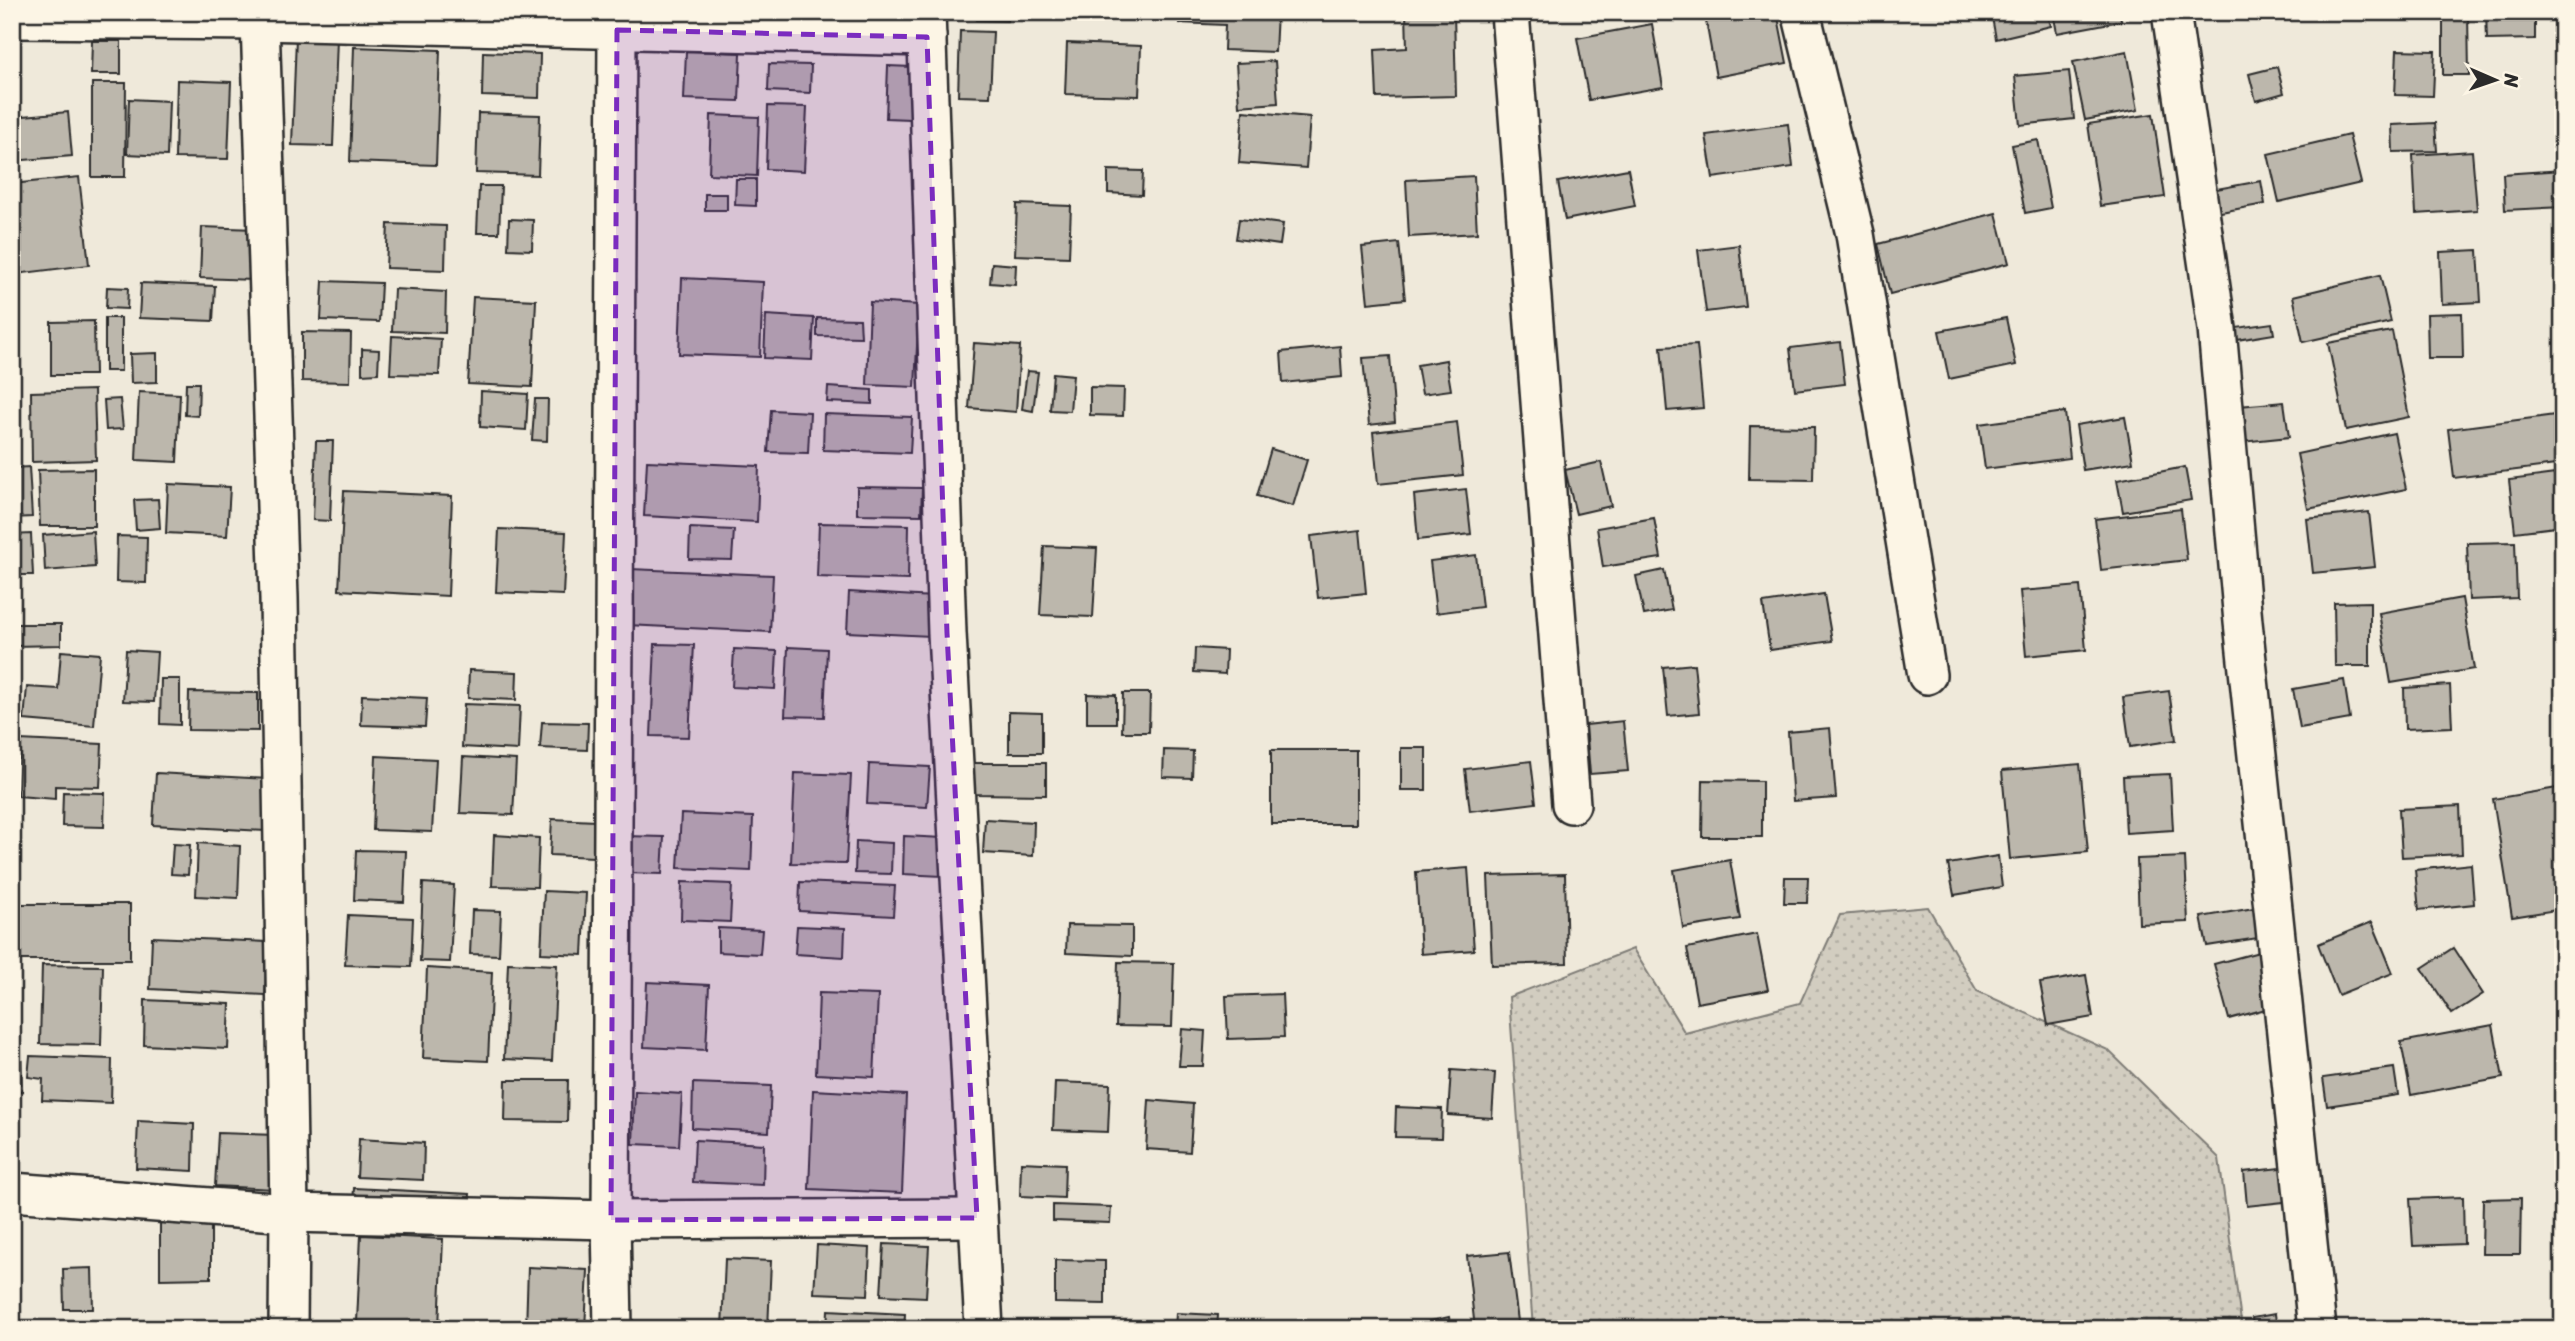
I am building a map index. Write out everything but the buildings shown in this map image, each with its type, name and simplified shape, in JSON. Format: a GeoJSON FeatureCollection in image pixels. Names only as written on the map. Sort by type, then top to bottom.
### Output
{"type":"FeatureCollection","features":[{"type":"Feature","properties":{"kind":"street"},"geometry":{"type":"LineString","coordinates":[[1510,12],[1571,804]]}},
{"type":"Feature","properties":{"kind":"street"},"geometry":{"type":"LineString","coordinates":[[1801,12],[1855,234],[1927,675]]}},
{"type":"Feature","properties":{"kind":"street"},"geometry":{"type":"LineString","coordinates":[[2171,12],[2217,329],[2243,622],[2317,1329]]}},
{"type":"Feature","properties":{"kind":"street"},"geometry":{"type":"LineString","coordinates":[[12,19],[260,21],[617,30],[926,25],[947,633],[984,1329]]}},
{"type":"Feature","properties":{"kind":"street"},"geometry":{"type":"LineString","coordinates":[[260,21],[279,598],[289,1213],[288,1329]]}},
{"type":"Feature","properties":{"kind":"street"},"geometry":{"type":"LineString","coordinates":[[613,1329],[611,1220],[617,30]]}},
{"type":"Feature","properties":{"kind":"street"},"geometry":{"type":"LineString","coordinates":[[12,1192],[289,1213],[611,1220],[977,1218]]}},
{"type":"Feature","properties":{"kind":"highlighted area"},"geometry":{"type":"Polygon","coordinates":[[[617,30],[927,37],[947,633],[977,1218],[611,1220],[617,30]]]}},
{"type":"Feature","properties":{"kind":"shaded area"},"geometry":{"type":"Polygon","coordinates":[[[1928,907],[1977,991],[2108,1050],[2219,1158],[2242,1329],[1533,1329],[1509,997],[1633,949],[1685,1033],[1800,1003],[1840,915],[1928,907]]]}}]}
